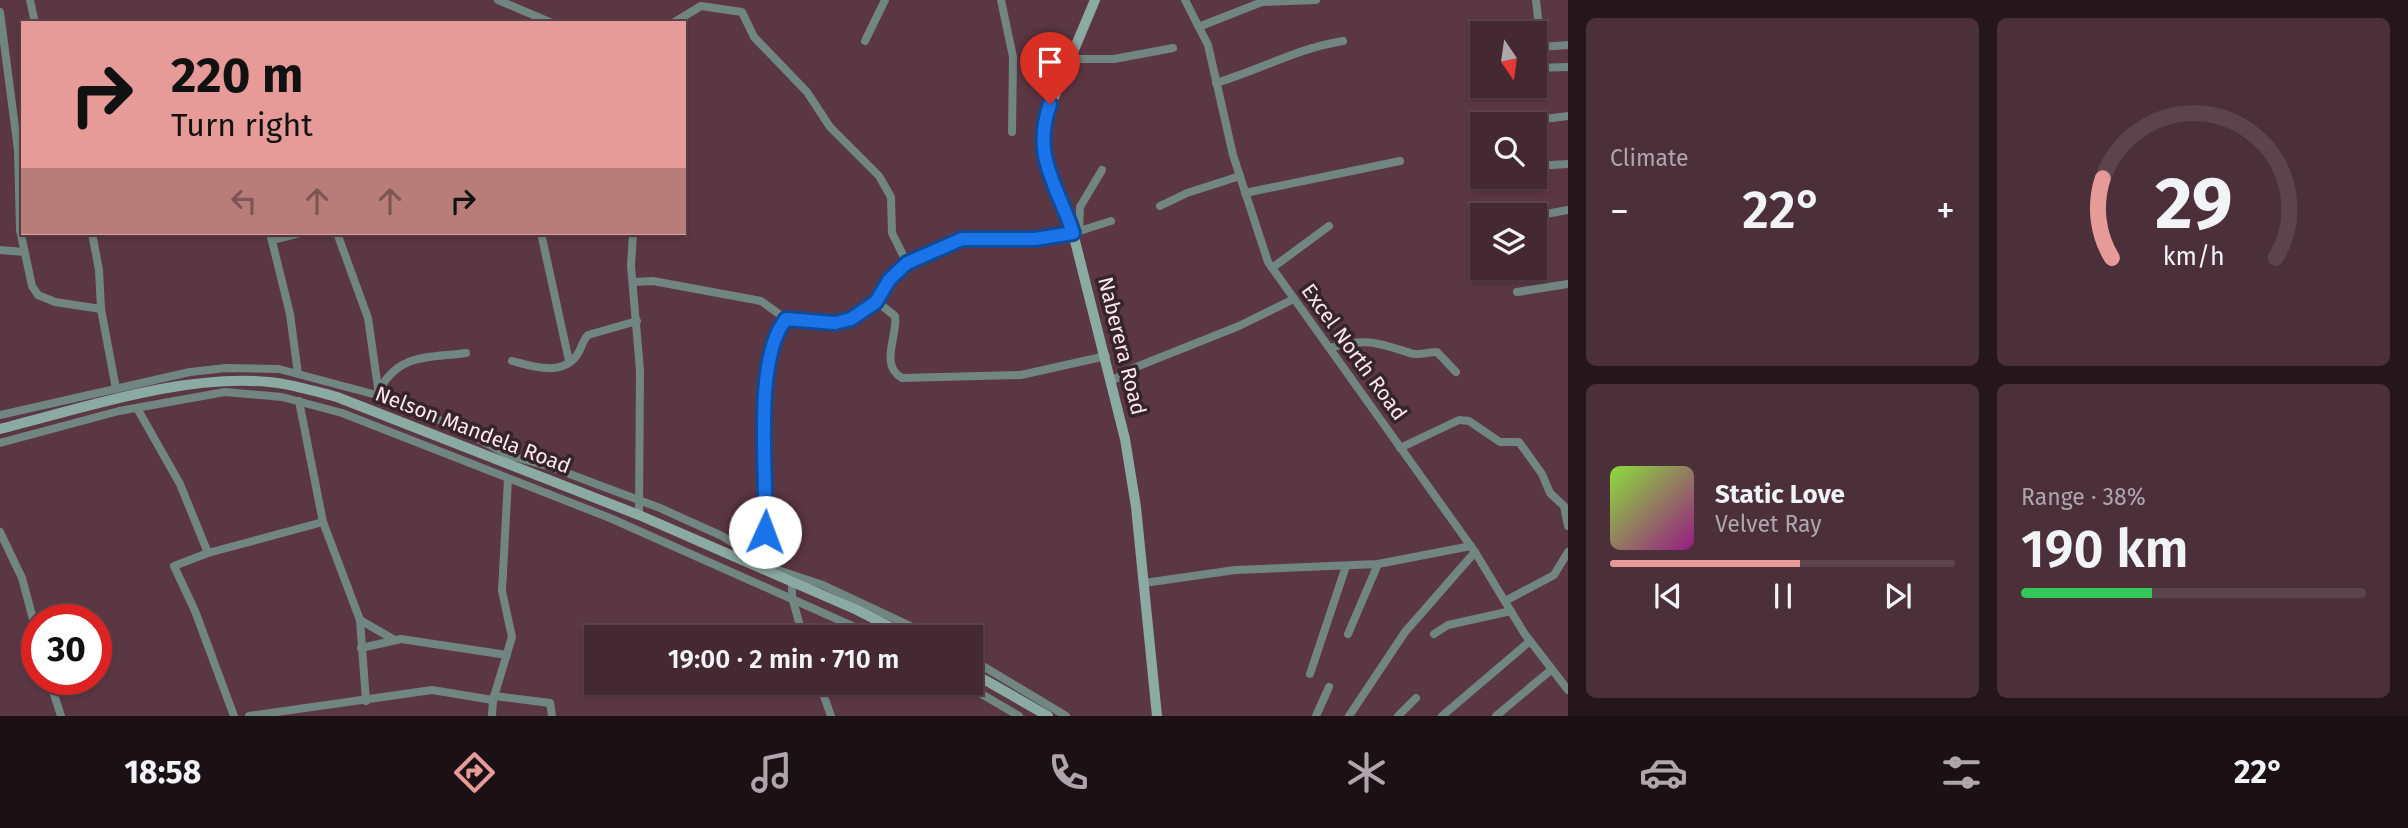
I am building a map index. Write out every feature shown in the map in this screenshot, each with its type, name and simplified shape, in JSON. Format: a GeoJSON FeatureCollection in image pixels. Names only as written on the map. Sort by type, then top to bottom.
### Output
{"type":"FeatureCollection","features":[{"type":"Feature","properties":{"kind":"main road","name":"Naberera Road"},"geometry":{"type":"LineString","coordinates":[[1094,0],[1042,132],[1048,170],[1076,233],[1125,439],[1144,583],[1157,716]]}},
{"type":"Feature","properties":{"kind":"main road","name":"Nelson Mandela Road"},"geometry":{"type":"LineString","coordinates":[[0,429],[123,398],[202,383],[241,381],[284,384],[337,397],[639,515],[884,625]]}},
{"type":"Feature","properties":{"kind":"main road"},"geometry":{"type":"LineString","coordinates":[[983,679],[1048,716]]}},
{"type":"Feature","properties":{"kind":"street"},"geometry":{"type":"LineString","coordinates":[[30,0],[35,21]]}},
{"type":"Feature","properties":{"kind":"street"},"geometry":{"type":"LineString","coordinates":[[498,0],[547,21]]}},
{"type":"Feature","properties":{"kind":"street"},"geometry":{"type":"LineString","coordinates":[[866,41],[886,0]]}},
{"type":"Feature","properties":{"kind":"street"},"geometry":{"type":"LineString","coordinates":[[1001,0],[1013,57],[1012,132]]}},
{"type":"Feature","properties":{"kind":"street","name":"Excel North Road"},"geometry":{"type":"LineString","coordinates":[[1185,0],[1201,26],[1240,176],[1272,268],[1473,549],[1530,641],[1567,688]]}},
{"type":"Feature","properties":{"kind":"street"},"geometry":{"type":"LineString","coordinates":[[1201,26],[1262,2],[1316,0]]}},
{"type":"Feature","properties":{"kind":"street"},"geometry":{"type":"LineString","coordinates":[[1536,0],[1541,47],[1568,45]]}},
{"type":"Feature","properties":{"kind":"street"},"geometry":{"type":"LineString","coordinates":[[676,21],[699,3],[740,10],[752,34],[807,92],[830,127],[872,166],[890,195],[892,233],[907,263]]}},
{"type":"Feature","properties":{"kind":"street"},"geometry":{"type":"LineString","coordinates":[[0,12],[20,150],[21,230]]}},
{"type":"Feature","properties":{"kind":"street"},"geometry":{"type":"LineString","coordinates":[[1216,83],[1268,67],[1302,49],[1343,41]]}},
{"type":"Feature","properties":{"kind":"street"},"geometry":{"type":"LineString","coordinates":[[1071,59],[1114,59],[1173,48]]}},
{"type":"Feature","properties":{"kind":"street"},"geometry":{"type":"LineString","coordinates":[[1547,68],[1568,67]]}},
{"type":"Feature","properties":{"kind":"street"},"geometry":{"type":"LineString","coordinates":[[1547,119],[1568,116]]}},
{"type":"Feature","properties":{"kind":"street"},"geometry":{"type":"LineString","coordinates":[[1245,193],[1401,161]]}},
{"type":"Feature","properties":{"kind":"street"},"geometry":{"type":"LineString","coordinates":[[1547,165],[1568,164]]}},
{"type":"Feature","properties":{"kind":"street"},"geometry":{"type":"LineString","coordinates":[[1076,233],[1080,207],[1101,170]]}},
{"type":"Feature","properties":{"kind":"street"},"geometry":{"type":"LineString","coordinates":[[1160,206],[1187,193],[1240,176]]}},
{"type":"Feature","properties":{"kind":"street"},"geometry":{"type":"LineString","coordinates":[[1547,214],[1568,210]]}},
{"type":"Feature","properties":{"kind":"street"},"geometry":{"type":"LineString","coordinates":[[633,282],[653,281],[761,301],[786,319],[844,322],[876,302],[889,280],[907,263],[962,239],[1035,239],[1076,233],[1111,222]]}},
{"type":"Feature","properties":{"kind":"street"},"geometry":{"type":"LineString","coordinates":[[1272,268],[1329,226]]}},
{"type":"Feature","properties":{"kind":"street"},"geometry":{"type":"LineString","coordinates":[[22,235],[32,286],[38,295],[64,305],[101,309]]}},
{"type":"Feature","properties":{"kind":"street"},"geometry":{"type":"LineString","coordinates":[[92,235],[99,270],[101,309],[116,389]]}},
{"type":"Feature","properties":{"kind":"street"},"geometry":{"type":"LineString","coordinates":[[338,235],[368,318],[379,393]]}},
{"type":"Feature","properties":{"kind":"street"},"geometry":{"type":"LineString","coordinates":[[541,235],[569,361]]}},
{"type":"Feature","properties":{"kind":"street"},"geometry":{"type":"LineString","coordinates":[[633,235],[633,282],[640,388],[639,515]]}},
{"type":"Feature","properties":{"kind":"street"},"geometry":{"type":"LineString","coordinates":[[271,236],[290,314],[298,374]]}},
{"type":"Feature","properties":{"kind":"street"},"geometry":{"type":"LineString","coordinates":[[0,250],[24,252]]}},
{"type":"Feature","properties":{"kind":"street"},"geometry":{"type":"LineString","coordinates":[[1517,292],[1568,284]]}},
{"type":"Feature","properties":{"kind":"street"},"geometry":{"type":"LineString","coordinates":[[1112,381],[1131,369],[1239,326],[1294,299]]}},
{"type":"Feature","properties":{"kind":"street"},"geometry":{"type":"LineString","coordinates":[[876,302],[895,316],[891,365],[894,373],[902,378],[1021,375],[1106,356]]}},
{"type":"Feature","properties":{"kind":"street"},"geometry":{"type":"LineString","coordinates":[[766,564],[766,387],[775,338],[786,319]]}},
{"type":"Feature","properties":{"kind":"street"},"geometry":{"type":"LineString","coordinates":[[512,361],[543,369],[569,361],[577,355],[588,335],[637,321]]}},
{"type":"Feature","properties":{"kind":"street"},"geometry":{"type":"LineString","coordinates":[[1329,348],[1370,342],[1398,347],[1411,354],[1437,352],[1456,372]]}},
{"type":"Feature","properties":{"kind":"street"},"geometry":{"type":"LineString","coordinates":[[379,393],[390,372],[399,364],[466,353]]}},
{"type":"Feature","properties":{"kind":"street"},"geometry":{"type":"LineString","coordinates":[[0,415],[219,368],[261,368],[298,374],[379,393],[461,430],[508,456],[551,467],[698,524],[766,564],[874,607],[910,625]]}},
{"type":"Feature","properties":{"kind":"street"},"geometry":{"type":"LineString","coordinates":[[0,443],[137,408],[234,391],[299,401],[342,414],[627,524],[852,625]]}},
{"type":"Feature","properties":{"kind":"street"},"geometry":{"type":"LineString","coordinates":[[299,401],[323,522],[360,620],[366,701]]}},
{"type":"Feature","properties":{"kind":"street"},"geometry":{"type":"LineString","coordinates":[[137,408],[180,484],[208,553]]}},
{"type":"Feature","properties":{"kind":"street"},"geometry":{"type":"LineString","coordinates":[[1400,448],[1459,421],[1469,421],[1500,442],[1520,442],[1542,474],[1550,493],[1566,510],[1568,526]]}},
{"type":"Feature","properties":{"kind":"street"},"geometry":{"type":"LineString","coordinates":[[492,716],[494,698],[512,637],[502,594],[508,479]]}},
{"type":"Feature","properties":{"kind":"street"},"geometry":{"type":"LineString","coordinates":[[234,716],[195,611],[174,568],[176,563],[323,522]]}},
{"type":"Feature","properties":{"kind":"street"},"geometry":{"type":"LineString","coordinates":[[0,532],[22,578],[29,604]]}},
{"type":"Feature","properties":{"kind":"street"},"geometry":{"type":"LineString","coordinates":[[1144,583],[1235,570],[1378,564],[1473,549]]}},
{"type":"Feature","properties":{"kind":"street"},"geometry":{"type":"LineString","coordinates":[[1349,716],[1405,632],[1473,549]]}},
{"type":"Feature","properties":{"kind":"street"},"geometry":{"type":"LineString","coordinates":[[1505,601],[1554,575],[1568,552]]}},
{"type":"Feature","properties":{"kind":"street"},"geometry":{"type":"LineString","coordinates":[[1348,634],[1378,564]]}},
{"type":"Feature","properties":{"kind":"street"},"geometry":{"type":"LineString","coordinates":[[1310,674],[1346,566]]}},
{"type":"Feature","properties":{"kind":"street"},"geometry":{"type":"LineString","coordinates":[[792,583],[792,597],[800,625]]}},
{"type":"Feature","properties":{"kind":"street"},"geometry":{"type":"LineString","coordinates":[[1434,634],[1448,625],[1511,611]]}},
{"type":"Feature","properties":{"kind":"street"},"geometry":{"type":"LineString","coordinates":[[360,620],[394,639],[508,655]]}},
{"type":"Feature","properties":{"kind":"street"},"geometry":{"type":"LineString","coordinates":[[362,649],[394,639]]}},
{"type":"Feature","properties":{"kind":"street"},"geometry":{"type":"LineString","coordinates":[[1442,716],[1530,641]]}},
{"type":"Feature","properties":{"kind":"street"},"geometry":{"type":"LineString","coordinates":[[983,666],[1066,716]]}},
{"type":"Feature","properties":{"kind":"street"},"geometry":{"type":"LineString","coordinates":[[1496,716],[1551,670]]}},
{"type":"Feature","properties":{"kind":"street"},"geometry":{"type":"LineString","coordinates":[[1316,716],[1329,687]]}},
{"type":"Feature","properties":{"kind":"street"},"geometry":{"type":"LineString","coordinates":[[249,716],[432,690],[550,703],[552,716]]}},
{"type":"Feature","properties":{"kind":"street"},"geometry":{"type":"LineString","coordinates":[[54,695],[61,716]]}},
{"type":"Feature","properties":{"kind":"street"},"geometry":{"type":"LineString","coordinates":[[824,695],[831,716]]}},
{"type":"Feature","properties":{"kind":"street"},"geometry":{"type":"LineString","coordinates":[[983,695],[1019,716]]}},
{"type":"Feature","properties":{"kind":"street"},"geometry":{"type":"LineString","coordinates":[[1398,716],[1416,698]]}},
{"type":"Feature","properties":{"kind":"route"},"geometry":{"type":"LineString","coordinates":[[765,532],[766,387],[771,350],[779,328],[786,319],[827,323],[851,319],[876,302],[889,280],[907,263],[962,239],[1035,239],[1073,233],[1045,160],[1042,132],[1050,104]]}}]}
